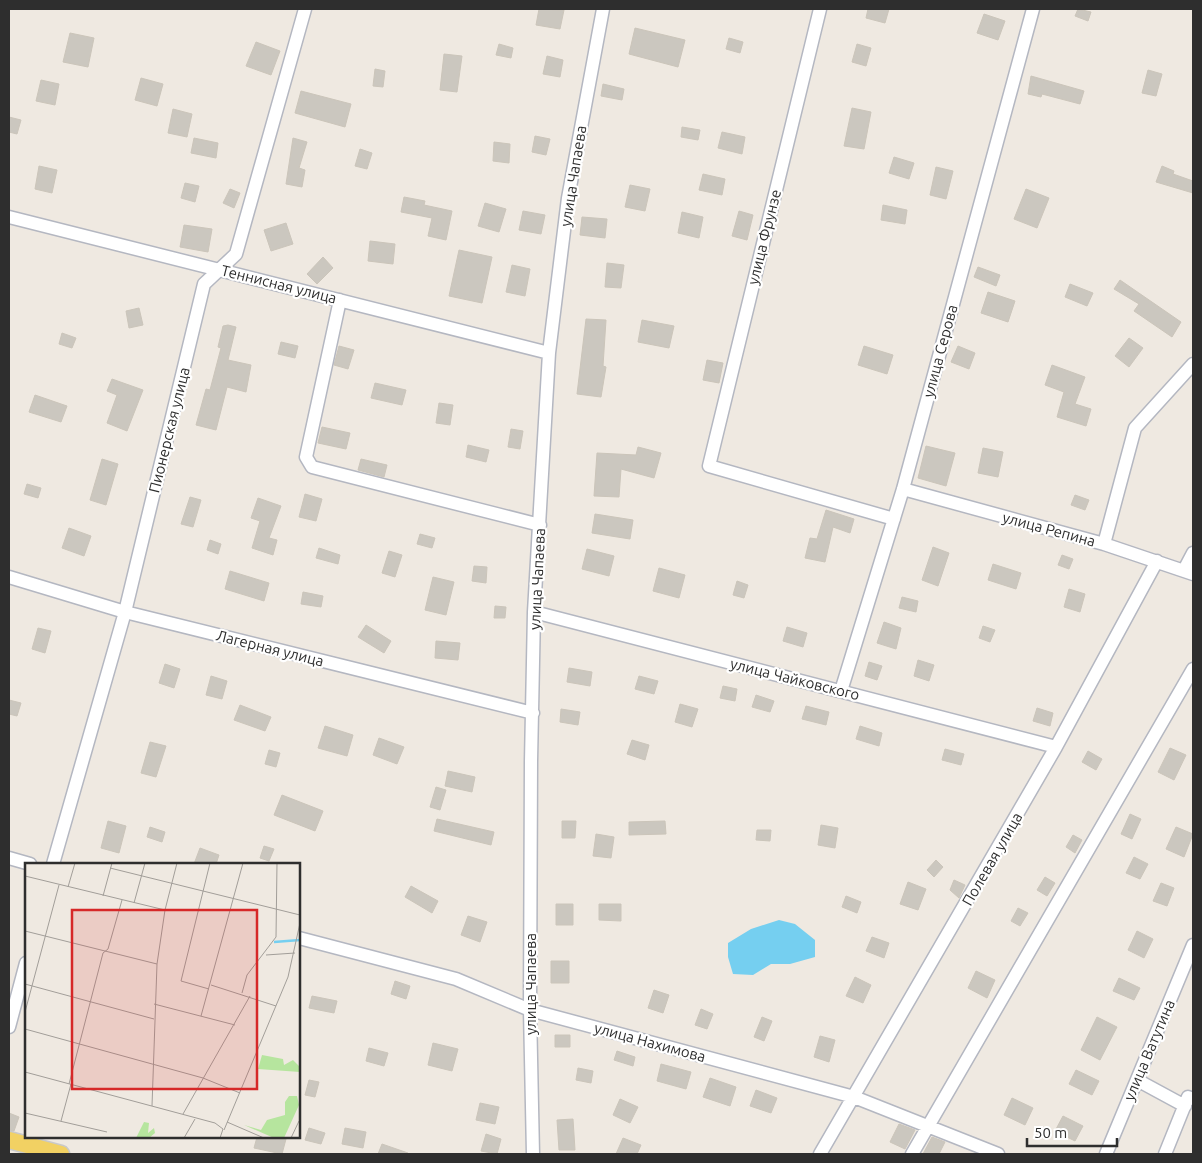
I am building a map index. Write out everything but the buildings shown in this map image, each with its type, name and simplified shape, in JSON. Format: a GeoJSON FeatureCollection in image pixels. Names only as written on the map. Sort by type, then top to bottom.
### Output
{"type":"FeatureCollection","features":[{"type":"Feature","properties":{"kind":"main road"},"geometry":{"type":"LineString","coordinates":[[9,1140],[61,1154]]}},
{"type":"Feature","properties":{"kind":"street","name":"Пионерская улица"},"geometry":{"type":"LineString","coordinates":[[53,863],[125,612],[204,284],[236,254],[305,9]]}},
{"type":"Feature","properties":{"kind":"street","name":"улица Чапаева"},"geometry":{"type":"LineString","coordinates":[[533,1154],[530,1010],[530,771],[533,713],[534,612],[549,353],[568,198],[603,9]]}},
{"type":"Feature","properties":{"kind":"street","name":"улица Фрунзе"},"geometry":{"type":"LineString","coordinates":[[820,9],[709,466],[894,520]]}},
{"type":"Feature","properties":{"kind":"street","name":"улица Серова"},"geometry":{"type":"LineString","coordinates":[[841,691],[903,489],[1033,9]]}},
{"type":"Feature","properties":{"kind":"street","name":"Теннисная улица"},"geometry":{"type":"LineString","coordinates":[[9,218],[549,353]]}},
{"type":"Feature","properties":{"kind":"street"},"geometry":{"type":"LineString","coordinates":[[340,300],[306,457],[312,468],[540,525]]}},
{"type":"Feature","properties":{"kind":"street"},"geometry":{"type":"LineString","coordinates":[[1096,541],[1135,428],[1193,364]]}},
{"type":"Feature","properties":{"kind":"street","name":"улица Репина"},"geometry":{"type":"LineString","coordinates":[[903,489],[1096,541],[1188,572]]}},
{"type":"Feature","properties":{"kind":"street"},"geometry":{"type":"LineString","coordinates":[[1188,572],[1193,553]]}},
{"type":"Feature","properties":{"kind":"street","name":"Полевая улица"},"geometry":{"type":"LineString","coordinates":[[820,1154],[1056,747],[1157,561]]}},
{"type":"Feature","properties":{"kind":"street","name":"Лагерная улица"},"geometry":{"type":"LineString","coordinates":[[9,577],[125,612],[533,713]]}},
{"type":"Feature","properties":{"kind":"street","name":"улица Чайковского"},"geometry":{"type":"LineString","coordinates":[[534,612],[1056,747]]}},
{"type":"Feature","properties":{"kind":"street"},"geometry":{"type":"LineString","coordinates":[[912,1154],[1193,669]]}},
{"type":"Feature","properties":{"kind":"street"},"geometry":{"type":"LineString","coordinates":[[9,858],[26,863]]}},
{"type":"Feature","properties":{"kind":"street","name":"улица Нахимова"},"geometry":{"type":"LineString","coordinates":[[300,938],[456,979],[530,1010],[854,1097],[998,1154]]}},
{"type":"Feature","properties":{"kind":"street","name":"улица Ватутина"},"geometry":{"type":"LineString","coordinates":[[1106,1154],[1193,945]]}},
{"type":"Feature","properties":{"kind":"street"},"geometry":{"type":"LineString","coordinates":[[9,1027],[25,967]]}},
{"type":"Feature","properties":{"kind":"street"},"geometry":{"type":"LineString","coordinates":[[1137,1080],[1189,1102],[1165,1154]]}},
{"type":"Feature","properties":{"kind":"water"},"geometry":{"type":"Polygon","coordinates":[[[779,920],[795,924],[815,940],[815,957],[790,964],[771,964],[753,975],[733,974],[728,957],[728,943],[751,929],[779,920]]]}}]}
